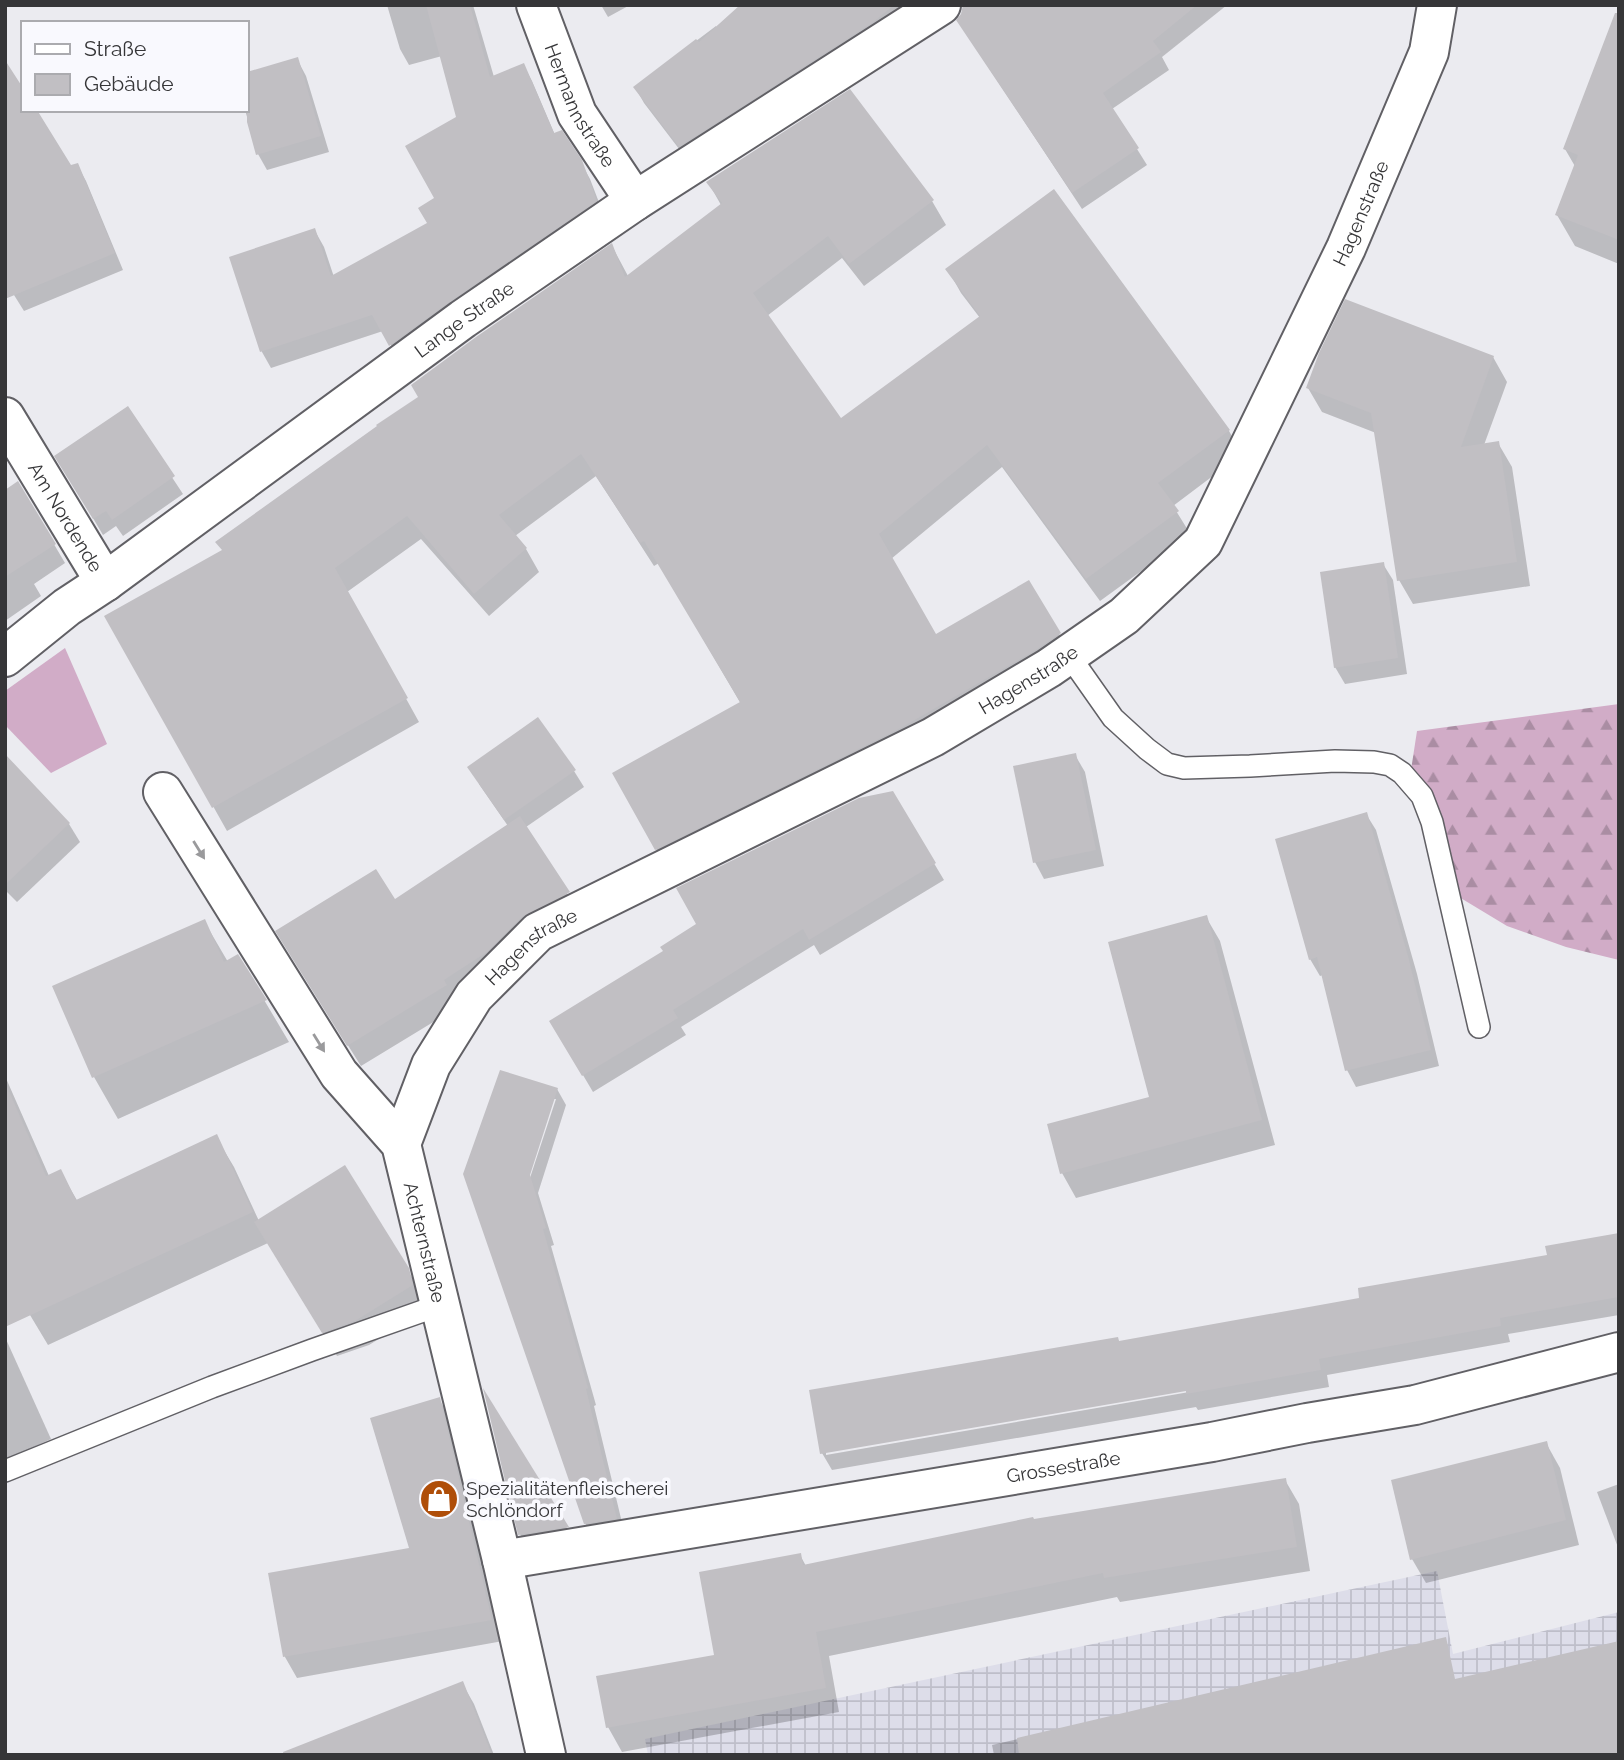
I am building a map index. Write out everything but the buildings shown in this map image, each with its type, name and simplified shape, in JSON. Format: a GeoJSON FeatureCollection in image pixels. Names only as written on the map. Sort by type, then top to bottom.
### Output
{"type":"FeatureCollection","features":[{"type":"Feature","properties":{"kind":"street","name":"Hermannstraße"},"geometry":{"type":"LineString","coordinates":[[536,5],[577,114],[635,201]]}},
{"type":"Feature","properties":{"kind":"street","name":"Lange Straße"},"geometry":{"type":"LineString","coordinates":[[5,657],[67,607],[105,582],[463,319],[635,201],[941,5]]}},
{"type":"Feature","properties":{"kind":"street","name":"Hagenstraße"},"geometry":{"type":"LineString","coordinates":[[401,1144],[431,1065],[474,996],[538,932],[933,737],[1048,668],[1124,616],[1202,541],[1346,248],[1429,51],[1437,5]]}},
{"type":"Feature","properties":{"kind":"street","name":"Am Nordende"},"geometry":{"type":"LineString","coordinates":[[5,417],[105,582]]}},
{"type":"Feature","properties":{"kind":"street","name":"Achternstraße"},"geometry":{"type":"LineString","coordinates":[[163,792],[339,1074],[401,1144],[502,1560],[546,1755]]}},
{"type":"Feature","properties":{"kind":"street","name":"Grossestraße"},"geometry":{"type":"LineString","coordinates":[[502,1560],[1212,1443],[1307,1423],[1415,1405],[1619,1352]]}},
{"type":"Feature","properties":{"kind":"lane"},"geometry":{"type":"LineString","coordinates":[[1068,654],[1113,718],[1167,764],[1184,768],[1335,761],[1374,762],[1390,765],[1402,773],[1422,796],[1432,822],[1479,1027]]}},
{"type":"Feature","properties":{"kind":"lane"},"geometry":{"type":"LineString","coordinates":[[5,1471],[225,1382],[440,1305]]}},
{"type":"Feature","properties":{"kind":"shaded area"},"geometry":{"type":"Polygon","coordinates":[[[1437,1571],[1453,1654],[1619,1612],[1619,1755],[648,1755],[645,1739],[1437,1571]]]}},
{"type":"Feature","properties":{"kind":"green space"},"geometry":{"type":"Polygon","coordinates":[[[65,648],[107,744],[51,773],[5,725],[5,691],[65,648]]]}},
{"type":"Feature","properties":{"kind":"green space"},"geometry":{"type":"Polygon","coordinates":[[[1619,704],[1619,960],[1566,947],[1507,926],[1459,897],[1409,783],[1417,731],[1619,704]]]}},
{"type":"Feature","properties":{"kind":"place","name":"Spezialitätenfleischerei Schlöndorf"},"geometry":{"type":"Point","coordinates":[439,1499]}}]}
